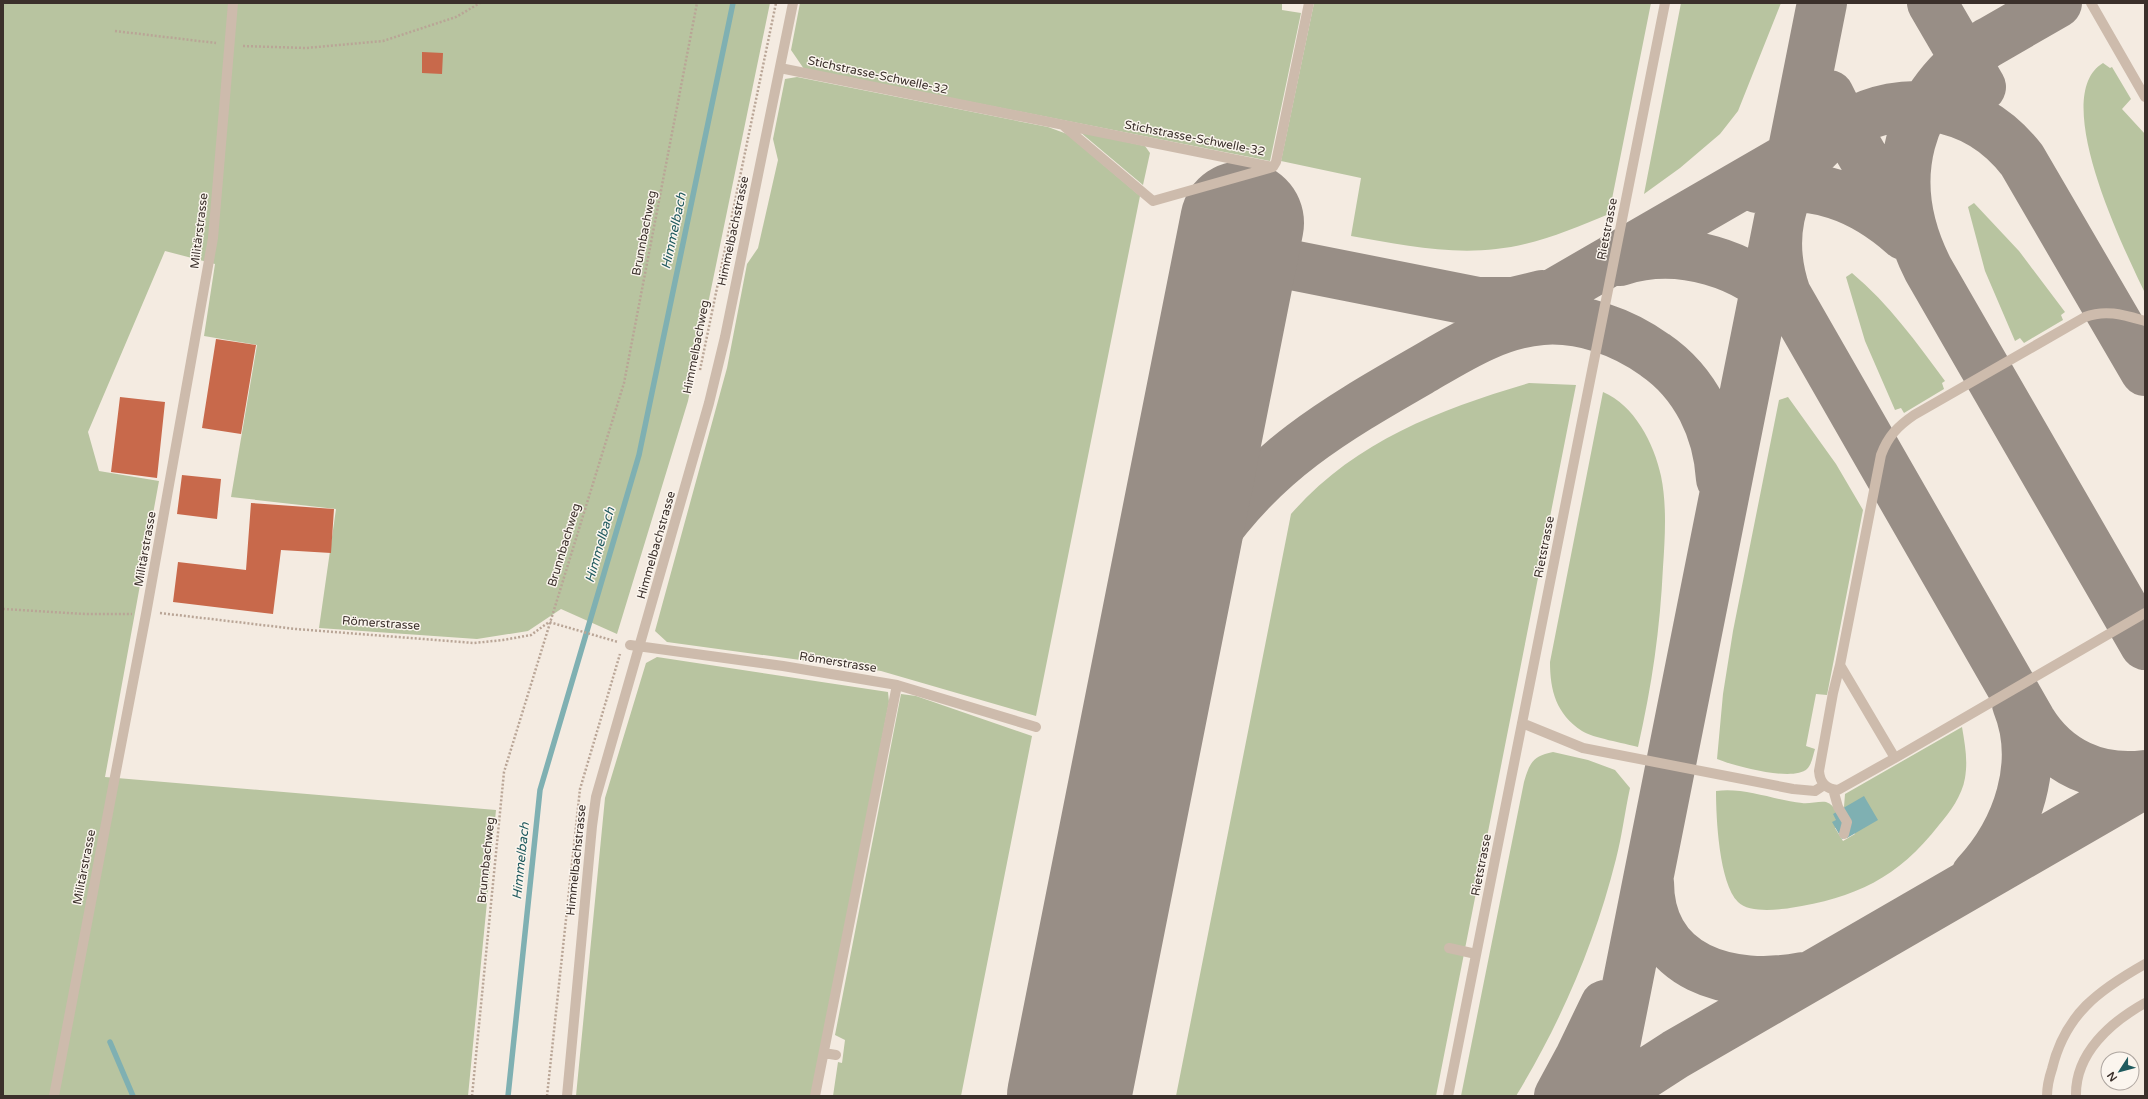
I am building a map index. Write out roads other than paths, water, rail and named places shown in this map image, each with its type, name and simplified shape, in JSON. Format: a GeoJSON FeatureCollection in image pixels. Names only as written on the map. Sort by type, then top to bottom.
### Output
{"type":"FeatureCollection","features":[{"type":"Feature","properties":{"kind":"street","name":"Militärstrasse"},"geometry":{"type":"LineString","coordinates":[[54,1096],[147,612],[213,238],[233,3]]}},
{"type":"Feature","properties":{"kind":"street","name":"Himmelbachstrasse"},"geometry":{"type":"LineString","coordinates":[[566,1096],[596,797],[640,648],[709,403],[725,337],[794,3]]}},
{"type":"Feature","properties":{"kind":"street"},"geometry":{"type":"LineString","coordinates":[[1273,167],[1276,162],[1309,3]]}},
{"type":"Feature","properties":{"kind":"street","name":"Rietstrasse"},"geometry":{"type":"LineString","coordinates":[[1448,1096],[1665,3]]}},
{"type":"Feature","properties":{"kind":"street"},"geometry":{"type":"LineString","coordinates":[[2091,3],[2145,97]]}},
{"type":"Feature","properties":{"kind":"street","name":"Stichstrasse-Schwelle-32"},"geometry":{"type":"LineString","coordinates":[[780,68],[1065,127],[1273,167]]}},
{"type":"Feature","properties":{"kind":"street","name":"Stichstrasse-Schwelle-32"},"geometry":{"type":"LineString","coordinates":[[1065,127],[1153,201],[1273,167]]}},
{"type":"Feature","properties":{"kind":"street"},"geometry":{"type":"LineString","coordinates":[[1844,834],[1847,822],[1819,770],[1833,692],[1840,665],[1881,454],[1887,439],[1893,431],[1914,415],[2085,317],[2100,312],[2110,312],[2145,321]]}},
{"type":"Feature","properties":{"kind":"street"},"geometry":{"type":"LineString","coordinates":[[1522,723],[1583,748],[1793,789],[1815,790],[1828,787],[1843,788],[2145,613]]}},
{"type":"Feature","properties":{"kind":"street","name":"Römerstrasse"},"geometry":{"type":"LineString","coordinates":[[630,645],[640,648],[783,666],[897,684],[1036,727]]}},
{"type":"Feature","properties":{"kind":"street"},"geometry":{"type":"LineString","coordinates":[[1840,665],[1895,758]]}},
{"type":"Feature","properties":{"kind":"street"},"geometry":{"type":"LineString","coordinates":[[815,1096],[897,684]]}},
{"type":"Feature","properties":{"kind":"street"},"geometry":{"type":"LineString","coordinates":[[1449,948],[1476,954]]}},
{"type":"Feature","properties":{"kind":"street"},"geometry":{"type":"LineString","coordinates":[[2046,1096],[2055,1056],[2067,1027],[2086,1004],[2113,982],[2145,964]]}},
{"type":"Feature","properties":{"kind":"street"},"geometry":{"type":"LineString","coordinates":[[2076,1096],[2076,1086],[2087,1054],[2105,1032],[2130,1011],[2145,1002]]}},
{"type":"Feature","properties":{"kind":"street"},"geometry":{"type":"LineString","coordinates":[[824,1053],[836,1055]]}},
{"type":"Feature","properties":{"kind":"water"},"geometry":{"type":"Polygon","coordinates":[[[1864,796],[1878,820],[1847,838],[1845,837],[1842,839],[1832,822],[1836,820],[1833,814],[1864,796]]]}},
{"type":"Feature","properties":{"kind":"waterway","name":"Himmelbach"},"geometry":{"type":"LineString","coordinates":[[508,1096],[540,790],[639,455],[733,3]]}},
{"type":"Feature","properties":{"kind":"waterway"},"geometry":{"type":"LineString","coordinates":[[110,1042],[133,1096]]}}]}
